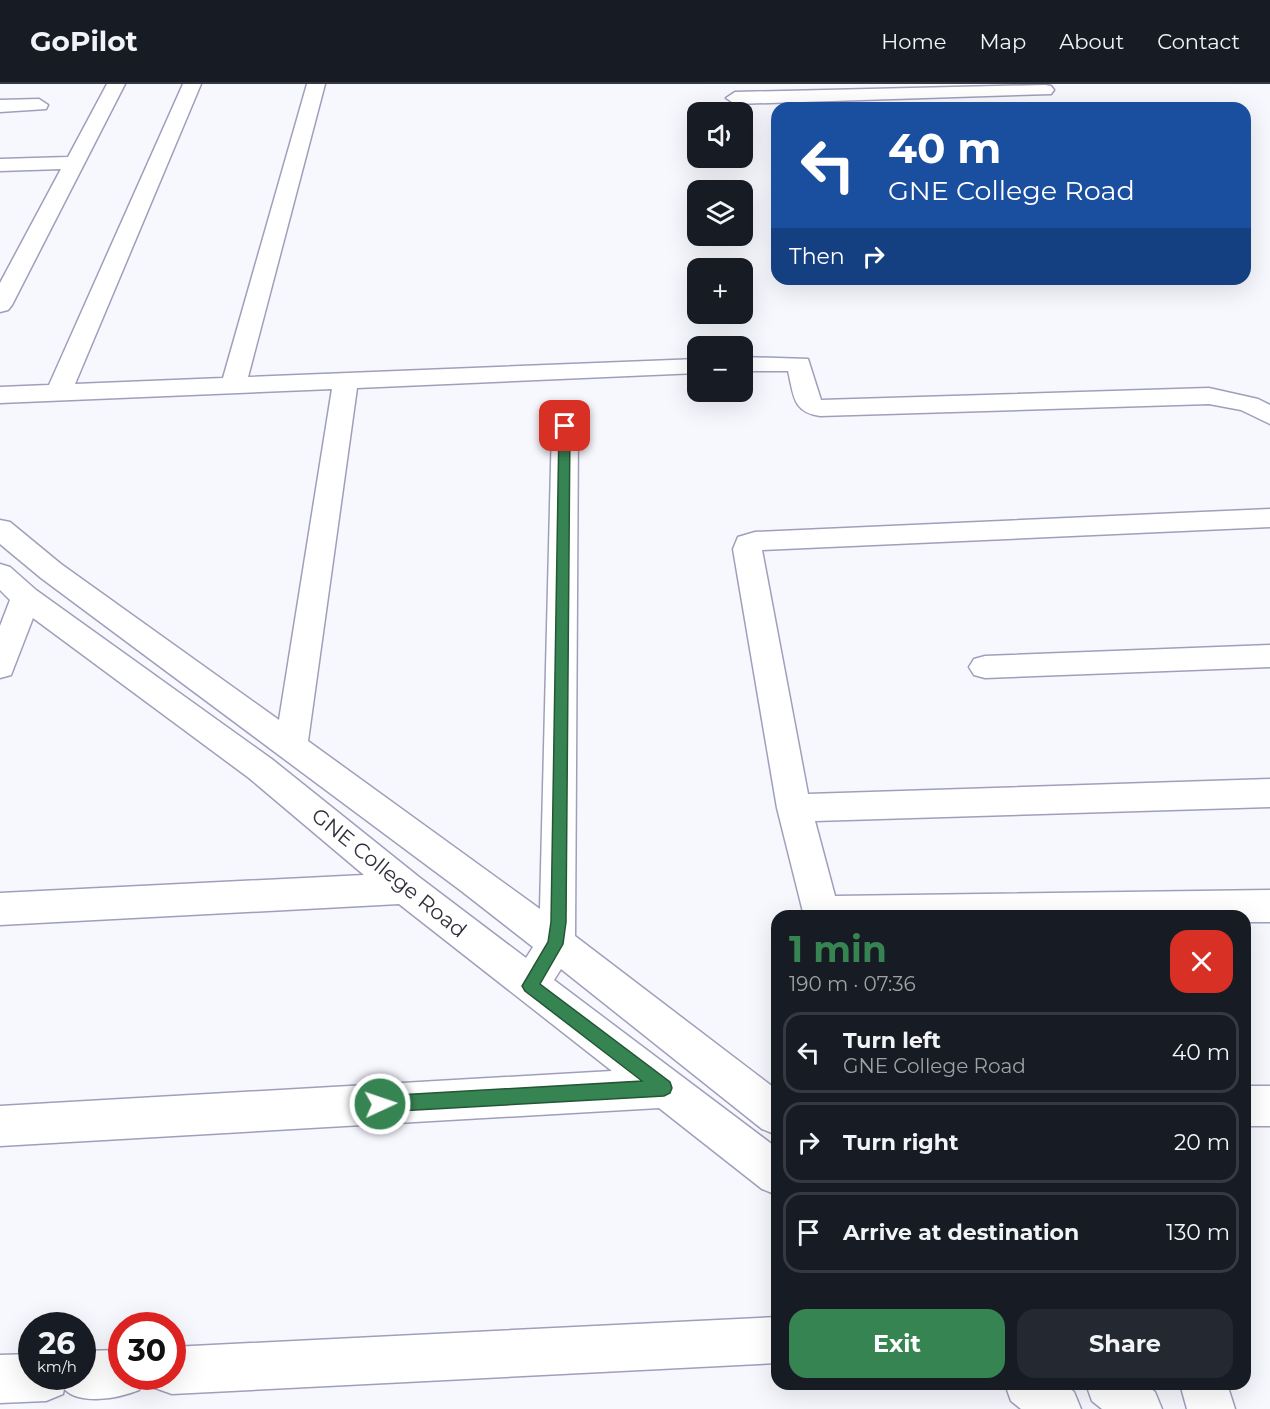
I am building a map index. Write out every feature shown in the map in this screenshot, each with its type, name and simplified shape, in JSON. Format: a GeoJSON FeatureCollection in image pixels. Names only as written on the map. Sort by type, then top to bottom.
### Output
{"type":"FeatureCollection","features":[{"type":"Feature","properties":{"kind":"street"},"geometry":{"type":"LineString","coordinates":[[0,305],[116,84]]}},
{"type":"Feature","properties":{"kind":"street"},"geometry":{"type":"LineString","coordinates":[[59,392],[192,84]]}},
{"type":"Feature","properties":{"kind":"street"},"geometry":{"type":"LineString","coordinates":[[234,385],[316,84]]}},
{"type":"Feature","properties":{"kind":"street"},"geometry":{"type":"LineString","coordinates":[[884,89],[898,102]]}},
{"type":"Feature","properties":{"kind":"street"},"geometry":{"type":"LineString","coordinates":[[735,98],[884,89],[1045,90]]}},
{"type":"Feature","properties":{"kind":"street"},"geometry":{"type":"LineString","coordinates":[[0,106],[39,105]]}},
{"type":"Feature","properties":{"kind":"street"},"geometry":{"type":"LineString","coordinates":[[0,165],[75,163]]}},
{"type":"Feature","properties":{"kind":"street"},"geometry":{"type":"LineString","coordinates":[[753,364],[789,362],[799,364],[808,401],[813,407],[820,408],[1209,396],[1249,404],[1270,416]]}},
{"type":"Feature","properties":{"kind":"street"},"geometry":{"type":"LineString","coordinates":[[0,395],[687,366]]}},
{"type":"Feature","properties":{"kind":"street"},"geometry":{"type":"LineString","coordinates":[[291,746],[345,382]]}},
{"type":"Feature","properties":{"kind":"street"},"geometry":{"type":"LineString","coordinates":[[530,986],[556,944],[559,891],[565,426]]}},
{"type":"Feature","properties":{"kind":"street"},"geometry":{"type":"LineString","coordinates":[[820,910],[794,808],[747,549],[748,544],[755,541],[1270,518]]}},
{"type":"Feature","properties":{"kind":"street","name":"GNE College Road"},"geometry":{"type":"LineString","coordinates":[[0,529],[51,571],[291,746],[556,944],[771,1110]]}},
{"type":"Feature","properties":{"kind":"street","name":"GNE College Road"},"geometry":{"type":"LineString","coordinates":[[0,574],[26,597],[261,769],[530,986],[771,1169]]}},
{"type":"Feature","properties":{"kind":"street"},"geometry":{"type":"LineString","coordinates":[[0,667],[26,597]]}},
{"type":"Feature","properties":{"kind":"street"},"geometry":{"type":"LineString","coordinates":[[985,668],[1270,656]]}},
{"type":"Feature","properties":{"kind":"street"},"geometry":{"type":"LineString","coordinates":[[794,808],[1270,793]]}},
{"type":"Feature","properties":{"kind":"street"},"geometry":{"type":"LineString","coordinates":[[0,909],[406,888]]}},
{"type":"Feature","properties":{"kind":"street"},"geometry":{"type":"LineString","coordinates":[[1046,910],[1270,906]]}},
{"type":"Feature","properties":{"kind":"street"},"geometry":{"type":"LineString","coordinates":[[0,1125],[664,1088]]}},
{"type":"Feature","properties":{"kind":"street"},"geometry":{"type":"LineString","coordinates":[[1251,1106],[1270,1106]]}},
{"type":"Feature","properties":{"kind":"street"},"geometry":{"type":"LineString","coordinates":[[186,1370],[771,1340]]}},
{"type":"Feature","properties":{"kind":"street"},"geometry":{"type":"LineString","coordinates":[[0,1379],[18,1378]]}},
{"type":"Feature","properties":{"kind":"street"},"geometry":{"type":"LineString","coordinates":[[1035,1390],[1057,1409]]}},
{"type":"Feature","properties":{"kind":"street"},"geometry":{"type":"LineString","coordinates":[[1116,1390],[1138,1409]]}},
{"type":"Feature","properties":{"kind":"street"},"geometry":{"type":"LineString","coordinates":[[1205,1390],[1210,1409]]}},
{"type":"Feature","properties":{"kind":"route"},"geometry":{"type":"LineString","coordinates":[[380,1104],[664,1088],[530,986],[556,944],[558,922],[565,426]]}}]}
